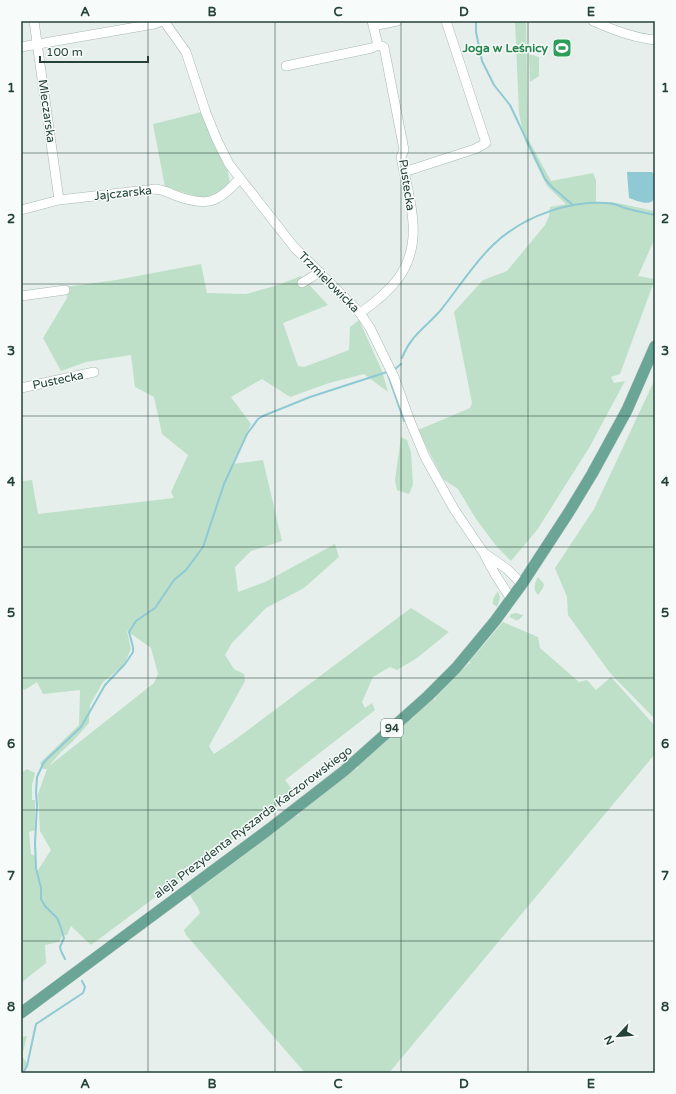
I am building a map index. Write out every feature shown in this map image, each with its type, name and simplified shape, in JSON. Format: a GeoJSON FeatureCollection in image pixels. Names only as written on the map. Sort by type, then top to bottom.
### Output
{"type":"FeatureCollection","features":[{"type":"Feature","properties":{"kind":"main road","name":"aleja Prezydenta Ryszarda Kaczorowskiego"},"geometry":{"type":"LineString","coordinates":[[21,1013],[344,771],[419,704],[450,673],[495,621],[522,584],[592,474],[627,410],[655,346]]}},
{"type":"Feature","properties":{"kind":"street","name":"Mleczarska"},"geometry":{"type":"LineString","coordinates":[[34,21],[59,200]]}},
{"type":"Feature","properties":{"kind":"street"},"geometry":{"type":"LineString","coordinates":[[21,47],[154,24],[163,21]]}},
{"type":"Feature","properties":{"kind":"street","name":"Trzmielowicka"},"geometry":{"type":"LineString","coordinates":[[163,21],[186,52],[206,113],[229,164],[294,247],[360,313],[370,328],[394,377],[410,422],[426,458],[454,509],[483,552],[494,574],[511,599]]}},
{"type":"Feature","properties":{"kind":"street"},"geometry":{"type":"LineString","coordinates":[[373,24],[397,21]]}},
{"type":"Feature","properties":{"kind":"street"},"geometry":{"type":"LineString","coordinates":[[404,172],[475,149],[486,143],[446,21]]}},
{"type":"Feature","properties":{"kind":"street"},"geometry":{"type":"LineString","coordinates":[[593,21],[621,33],[655,40]]}},
{"type":"Feature","properties":{"kind":"street","name":"Pustecka"},"geometry":{"type":"LineString","coordinates":[[360,313],[396,281],[404,269],[414,243],[414,223],[401,157],[404,150],[384,47],[378,45],[373,24]]}},
{"type":"Feature","properties":{"kind":"street"},"geometry":{"type":"LineString","coordinates":[[286,66],[372,48],[378,45]]}},
{"type":"Feature","properties":{"kind":"street","name":"Jajczarska"},"geometry":{"type":"LineString","coordinates":[[21,210],[59,200],[156,189],[164,190],[174,195],[201,202],[210,201],[222,197],[240,178]]}},
{"type":"Feature","properties":{"kind":"street"},"geometry":{"type":"LineString","coordinates":[[302,283],[320,272]]}},
{"type":"Feature","properties":{"kind":"street"},"geometry":{"type":"LineString","coordinates":[[21,296],[65,290]]}},
{"type":"Feature","properties":{"kind":"street","name":"Pustecka"},"geometry":{"type":"LineString","coordinates":[[21,388],[94,372]]}},
{"type":"Feature","properties":{"kind":"street","name":"Trzmielowicka"},"geometry":{"type":"LineString","coordinates":[[483,552],[507,569],[522,584]]}},
{"type":"Feature","properties":{"kind":"green space"},"geometry":{"type":"Polygon","coordinates":[[[515,21],[526,21],[528,139],[551,181],[593,173],[596,180],[596,202],[612,202],[655,211],[655,238],[638,276],[655,279],[620,374],[611,377],[614,383],[625,381],[589,448],[537,530],[511,561],[497,547],[476,519],[458,489],[443,479],[418,430],[470,408],[472,403],[454,312],[483,280],[507,271],[545,225],[549,216],[550,207],[566,204],[547,186],[525,141],[519,113],[515,21]]]}},
{"type":"Feature","properties":{"kind":"green space"},"geometry":{"type":"Polygon","coordinates":[[[529,55],[539,57],[539,76],[530,82],[529,55]]]}},
{"type":"Feature","properties":{"kind":"green space"},"geometry":{"type":"Polygon","coordinates":[[[201,112],[227,166],[230,185],[226,190],[208,197],[199,197],[165,187],[153,124],[201,112]]]}},
{"type":"Feature","properties":{"kind":"green space"},"geometry":{"type":"Polygon","coordinates":[[[201,264],[207,293],[246,294],[278,285],[301,276],[328,305],[283,323],[298,366],[304,367],[349,350],[350,327],[359,320],[382,371],[388,392],[364,374],[329,383],[290,397],[262,379],[231,397],[251,424],[232,464],[263,460],[282,541],[251,551],[235,567],[238,592],[265,582],[335,544],[339,557],[304,588],[266,608],[232,643],[225,655],[234,669],[244,674],[245,681],[209,746],[214,754],[411,608],[449,632],[417,658],[397,670],[390,667],[373,677],[362,702],[365,708],[372,703],[375,710],[285,780],[295,793],[91,945],[71,926],[67,935],[62,936],[59,942],[45,945],[46,963],[21,983],[21,773],[27,769],[35,773],[32,785],[32,800],[35,800],[35,830],[29,832],[31,854],[35,856],[36,873],[51,850],[40,831],[38,794],[47,769],[43,769],[40,763],[79,725],[80,690],[43,694],[37,682],[25,690],[21,688],[21,467],[23,481],[32,480],[38,514],[174,498],[171,492],[188,455],[162,434],[154,397],[135,387],[131,355],[86,362],[61,371],[43,338],[67,298],[66,287],[116,280],[201,264]],[[127,631],[131,649],[124,665],[103,682],[90,705],[89,723],[49,766],[154,683],[158,674],[151,648],[127,631]]]}},
{"type":"Feature","properties":{"kind":"green space"},"geometry":{"type":"Polygon","coordinates":[[[655,379],[655,719],[610,673],[568,615],[567,597],[555,568],[594,509],[655,379]]]}},
{"type":"Feature","properties":{"kind":"green space"},"geometry":{"type":"Polygon","coordinates":[[[401,437],[407,440],[411,452],[413,485],[409,494],[397,490],[395,480],[401,437]]]}},
{"type":"Feature","properties":{"kind":"green space"},"geometry":{"type":"Polygon","coordinates":[[[538,577],[544,584],[538,595],[535,591],[535,586],[538,577]]]}},
{"type":"Feature","properties":{"kind":"green space"},"geometry":{"type":"Polygon","coordinates":[[[498,591],[500,598],[497,607],[493,604],[493,602],[498,591]]]}},
{"type":"Feature","properties":{"kind":"green space"},"geometry":{"type":"Polygon","coordinates":[[[516,613],[523,615],[517,620],[514,620],[514,618],[513,619],[508,616],[511,614],[516,613]]]}},
{"type":"Feature","properties":{"kind":"green space"},"geometry":{"type":"Polygon","coordinates":[[[503,622],[538,637],[540,648],[579,682],[587,680],[596,690],[611,677],[655,726],[655,754],[389,1073],[305,1073],[186,935],[184,930],[200,913],[190,895],[236,859],[237,861],[237,858],[296,814],[297,816],[299,815],[298,813],[355,768],[358,768],[357,766],[411,717],[413,719],[413,716],[436,699],[435,698],[468,664],[471,663],[469,662],[503,622]]]}},
{"type":"Feature","properties":{"kind":"green space"},"geometry":{"type":"Polygon","coordinates":[[[27,1036],[22,1056],[27,1063],[24,1073],[21,1073],[21,1037],[27,1036]]]}},
{"type":"Feature","properties":{"kind":"water"},"geometry":{"type":"Polygon","coordinates":[[[627,172],[652,172],[654,174],[656,191],[653,200],[645,203],[629,198],[627,172]]]}},
{"type":"Feature","properties":{"kind":"waterway"},"geometry":{"type":"LineString","coordinates":[[476,21],[476,32],[482,61],[494,85],[510,105],[545,179],[573,205]]}},
{"type":"Feature","properties":{"kind":"waterway"},"geometry":{"type":"LineString","coordinates":[[402,358],[410,343],[440,311],[472,268],[486,252],[505,235],[519,226],[549,211],[582,204],[614,204],[655,215]]}},
{"type":"Feature","properties":{"kind":"waterway"},"geometry":{"type":"LineString","coordinates":[[395,369],[401,364]]}},
{"type":"Feature","properties":{"kind":"waterway"},"geometry":{"type":"LineString","coordinates":[[65,959],[60,947],[64,938],[60,925],[57,918],[45,906],[41,899],[41,888],[36,868],[35,843],[37,777],[44,762],[81,727],[105,685],[125,664],[133,652],[129,632],[136,621],[155,608],[174,580],[186,570],[203,547],[224,484],[247,434],[258,419],[263,416],[310,397],[387,372],[404,421]]}},
{"type":"Feature","properties":{"kind":"waterway"},"geometry":{"type":"LineString","coordinates":[[23,1073],[27,1066],[36,1024],[83,993],[85,987],[82,981]]}},
{"type":"Feature","properties":{"kind":"place","name":"Joga w Leśnicy"},"geometry":{"type":"Point","coordinates":[562,48]}}]}
